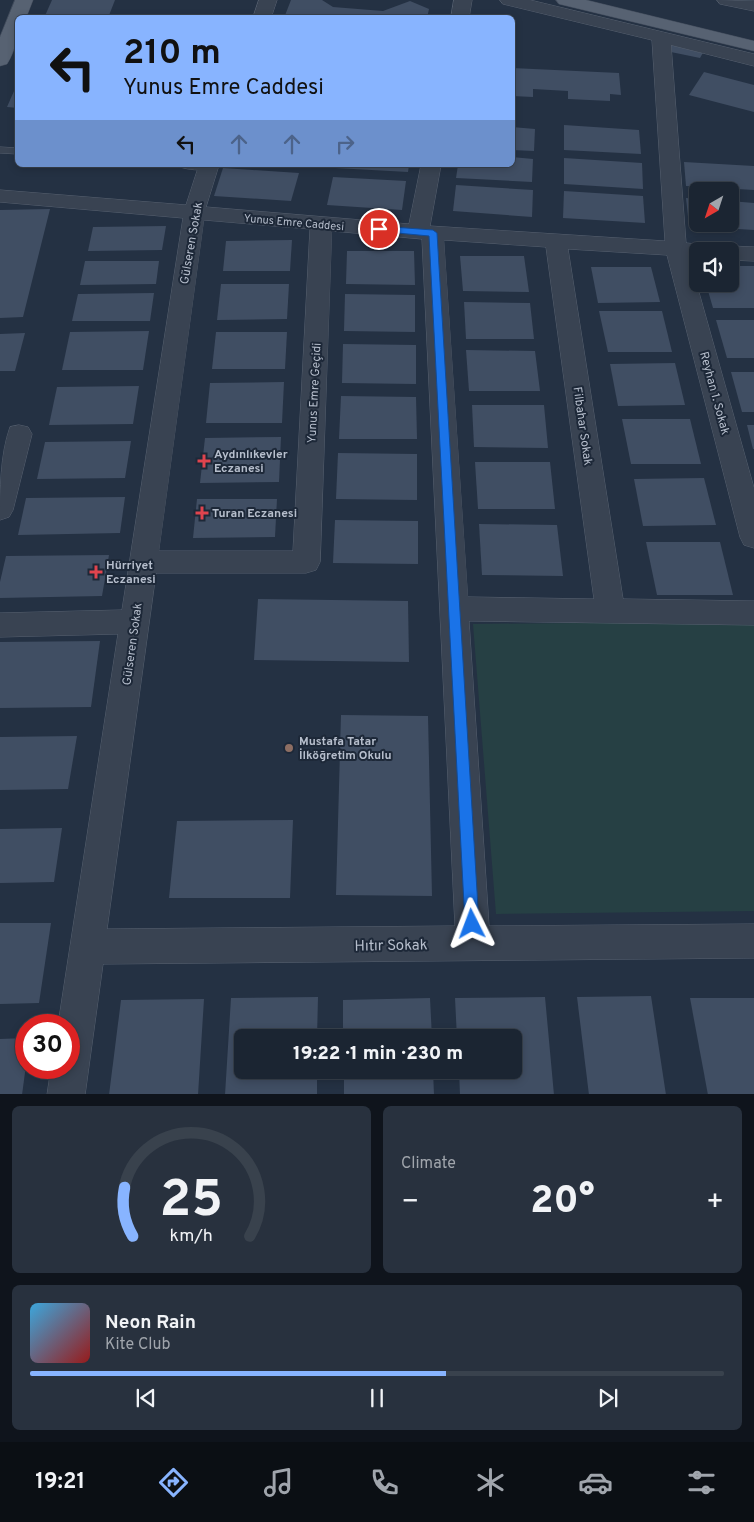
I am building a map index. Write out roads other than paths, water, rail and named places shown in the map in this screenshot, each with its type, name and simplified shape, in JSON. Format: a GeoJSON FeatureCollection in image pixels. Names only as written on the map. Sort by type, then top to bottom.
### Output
{"type":"FeatureCollection","features":[{"type":"Feature","properties":{"kind":"main road"},"geometry":{"type":"LineString","coordinates":[[18,15],[24,0]]}},
{"type":"Feature","properties":{"kind":"main road"},"geometry":{"type":"LineString","coordinates":[[565,0],[754,46]]}},
{"type":"Feature","properties":{"kind":"main road"},"geometry":{"type":"LineString","coordinates":[[0,60],[15,22]]}},
{"type":"Feature","properties":{"kind":"street"},"geometry":{"type":"LineString","coordinates":[[263,15],[268,0]]}},
{"type":"Feature","properties":{"kind":"street"},"geometry":{"type":"LineString","coordinates":[[460,15],[463,0]]}},
{"type":"Feature","properties":{"kind":"street"},"geometry":{"type":"LineString","coordinates":[[509,0],[754,60]]}},
{"type":"Feature","properties":{"kind":"street"},"geometry":{"type":"LineString","coordinates":[[726,0],[754,6]]}},
{"type":"Feature","properties":{"kind":"street","name":"Reyhan 1. Sokak"},"geometry":{"type":"LineString","coordinates":[[661,37],[676,249],[754,537]]}},
{"type":"Feature","properties":{"kind":"street","name":"Gülseren Sokak"},"geometry":{"type":"LineString","coordinates":[[66,1094],[144,562],[199,167]]}},
{"type":"Feature","properties":{"kind":"street"},"geometry":{"type":"LineString","coordinates":[[431,167],[425,233],[454,609],[473,944]]}},
{"type":"Feature","properties":{"kind":"street","name":"Yunus Emre Caddesi"},"geometry":{"type":"LineString","coordinates":[[0,196],[425,233],[689,250]]}},
{"type":"Feature","properties":{"kind":"street","name":"Yunus Emre Geçidi"},"geometry":{"type":"LineString","coordinates":[[144,562],[306,562],[321,224]]}},
{"type":"Feature","properties":{"kind":"street","name":"Filbahar Sokak"},"geometry":{"type":"LineString","coordinates":[[556,241],[610,611]]}},
{"type":"Feature","properties":{"kind":"street"},"geometry":{"type":"LineString","coordinates":[[739,253],[754,254]]}},
{"type":"Feature","properties":{"kind":"street"},"geometry":{"type":"LineString","coordinates":[[0,510],[19,434]]}},
{"type":"Feature","properties":{"kind":"street"},"geometry":{"type":"LineString","coordinates":[[454,609],[754,614]]}},
{"type":"Feature","properties":{"kind":"street"},"geometry":{"type":"LineString","coordinates":[[0,625],[135,622]]}},
{"type":"Feature","properties":{"kind":"street","name":"Hıtır Sokak"},"geometry":{"type":"LineString","coordinates":[[88,947],[754,941]]}},
{"type":"Feature","properties":{"kind":"lane"},"geometry":{"type":"LineString","coordinates":[[0,150],[15,151]]}},
{"type":"Feature","properties":{"kind":"place","name":"Aydınlıkevler Eczanesi"},"geometry":{"type":"Point","coordinates":[204,461]}},
{"type":"Feature","properties":{"kind":"place","name":"Turan Eczanesi"},"geometry":{"type":"Point","coordinates":[202,513]}},
{"type":"Feature","properties":{"kind":"place","name":"Hürriyet Eczanesi"},"geometry":{"type":"Point","coordinates":[96,572]}},
{"type":"Feature","properties":{"kind":"place","name":"Mustafa Tatar İlköğretim Okulu"},"geometry":{"type":"Point","coordinates":[289,748]}}]}
